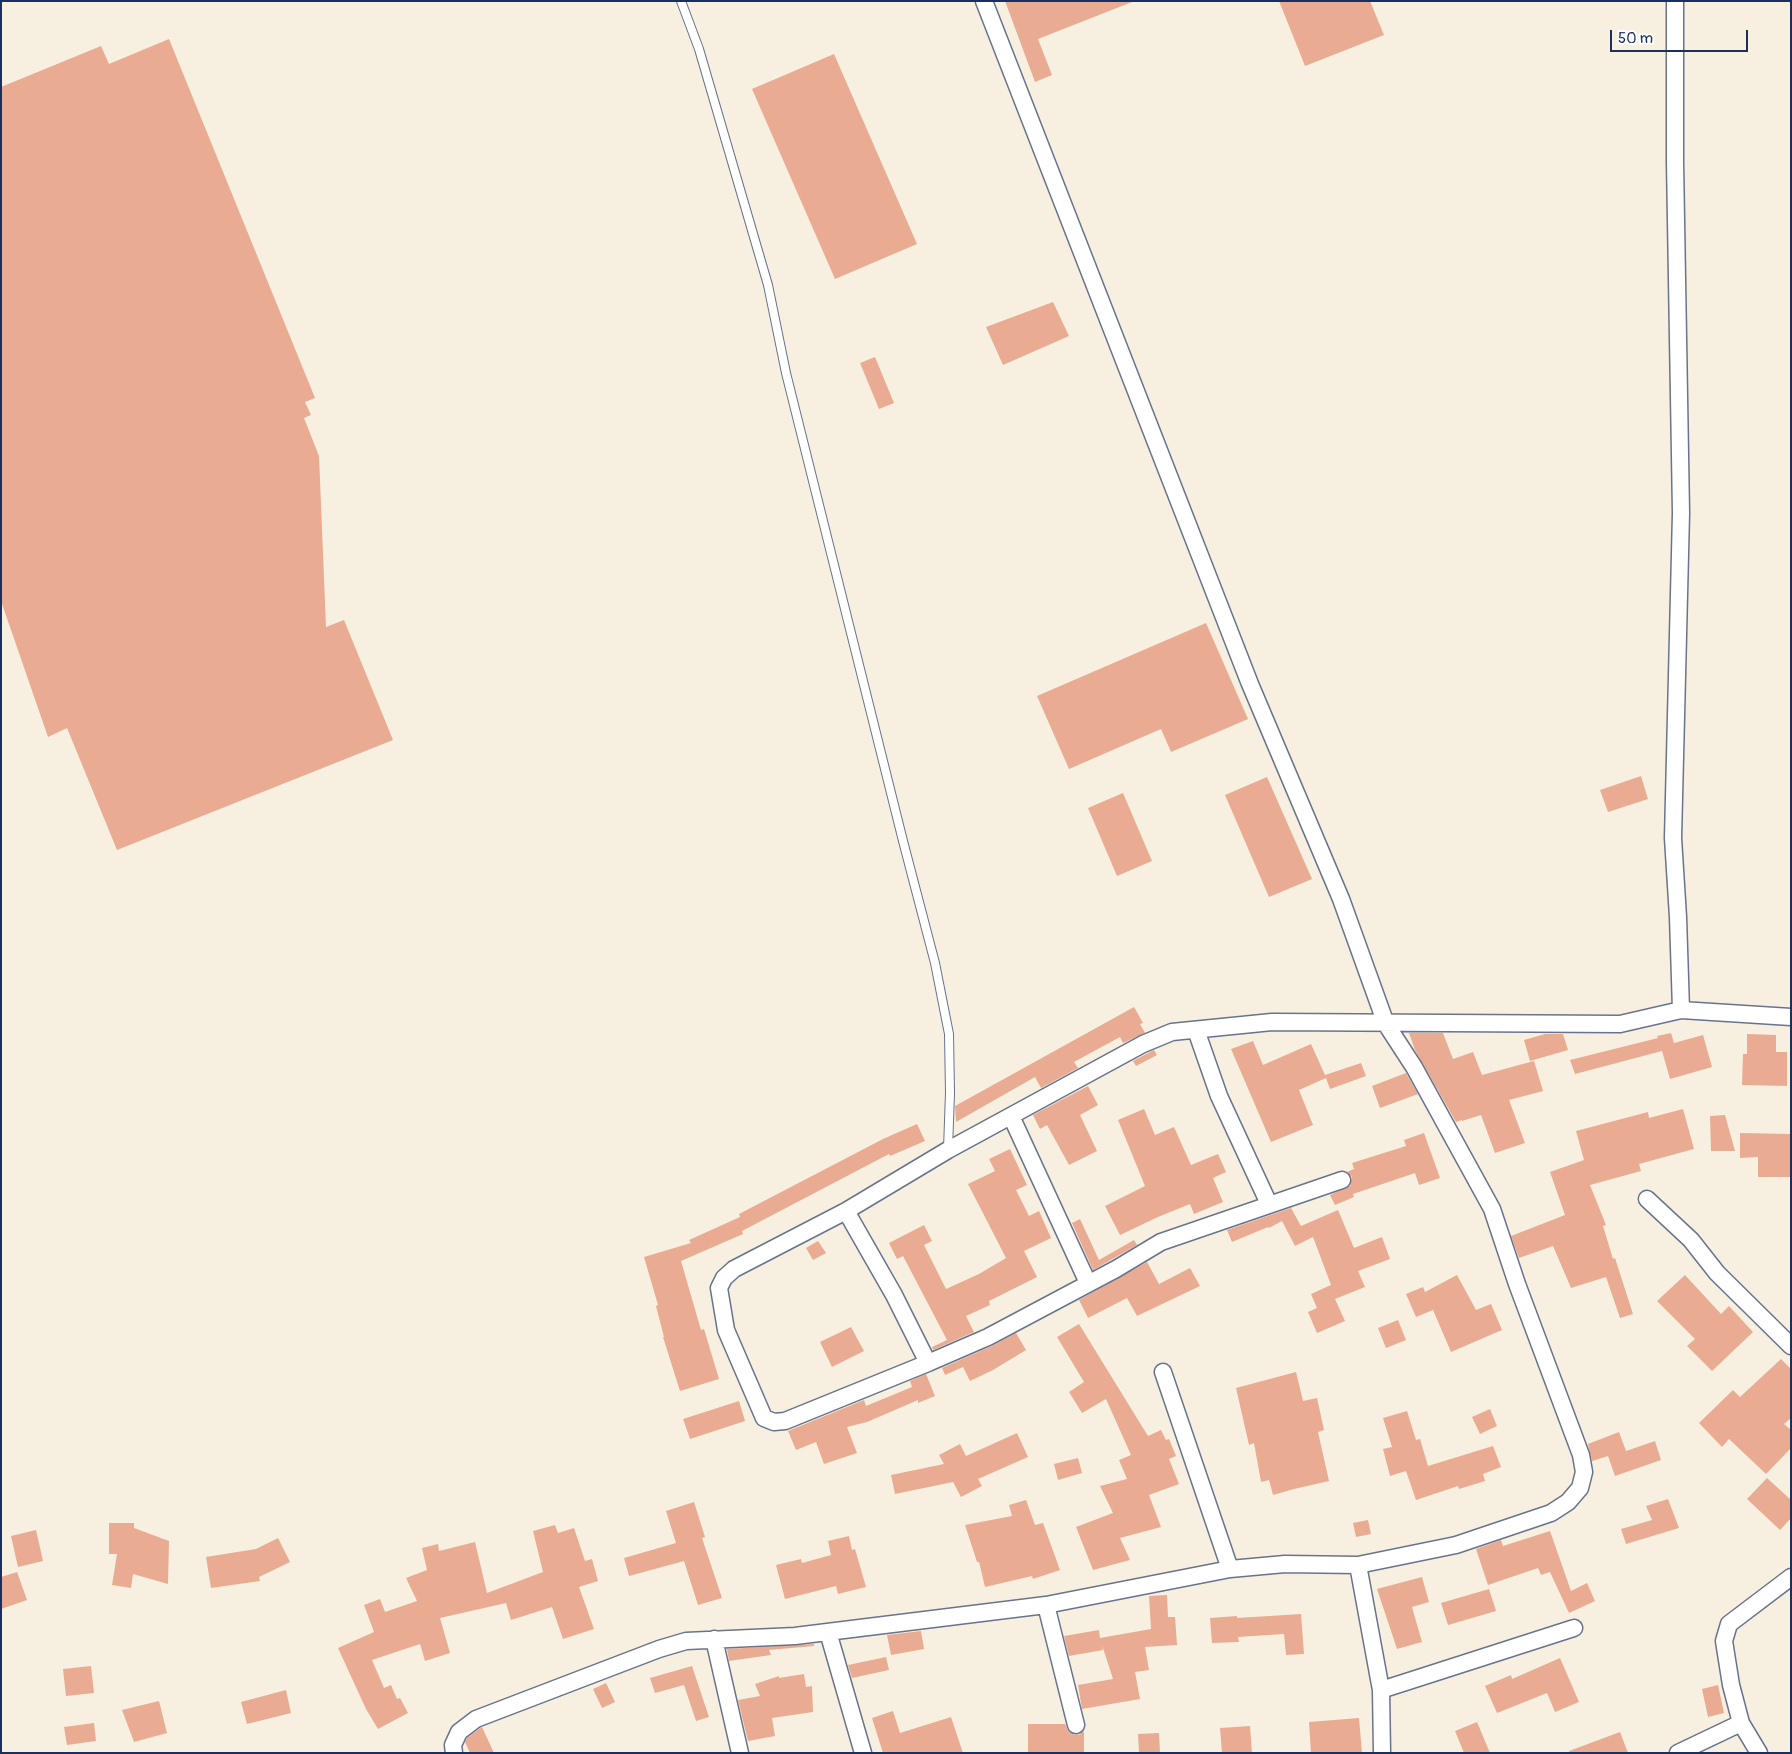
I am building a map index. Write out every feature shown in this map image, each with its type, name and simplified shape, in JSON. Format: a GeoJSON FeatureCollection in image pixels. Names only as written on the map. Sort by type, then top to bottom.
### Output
{"type":"FeatureCollection","features":[{"type":"Feature","properties":{"kind":"street"},"geometry":{"type":"LineString","coordinates":[[454,1753],[453,1745],[458,1732],[476,1719],[659,1649],[686,1641],[795,1636],[1046,1605],[1230,1569],[1285,1564],[1358,1565],[1456,1545],[1551,1513],[1568,1502],[1580,1488],[1584,1472],[1581,1455],[1517,1284],[1492,1209],[1414,1067],[1386,1024],[1341,899],[1250,684],[984,1]]}},
{"type":"Feature","properties":{"kind":"street"},"geometry":{"type":"LineString","coordinates":[[1675,1],[1675,162],[1681,513],[1673,838],[1681,1010]]}},
{"type":"Feature","properties":{"kind":"street"},"geometry":{"type":"LineString","coordinates":[[1342,1180],[1161,1242],[1116,1269],[988,1337],[785,1420],[774,1422],[764,1418],[726,1330],[719,1288],[724,1278],[734,1268],[846,1211],[948,1150],[1143,1044],[1172,1032],[1272,1022],[1620,1024],[1681,1010],[1791,1017]]}},
{"type":"Feature","properties":{"kind":"street"},"geometry":{"type":"LineString","coordinates":[[1196,1030],[1219,1096],[1269,1204]]}},
{"type":"Feature","properties":{"kind":"street"},"geometry":{"type":"LineString","coordinates":[[1011,1116],[1088,1283]]}},
{"type":"Feature","properties":{"kind":"street"},"geometry":{"type":"LineString","coordinates":[[1647,1199],[1691,1240],[1718,1273],[1789,1341]]}},
{"type":"Feature","properties":{"kind":"street"},"geometry":{"type":"LineString","coordinates":[[846,1211],[894,1295],[928,1363]]}},
{"type":"Feature","properties":{"kind":"street"},"geometry":{"type":"LineString","coordinates":[[1163,1372],[1230,1569]]}},
{"type":"Feature","properties":{"kind":"street"},"geometry":{"type":"LineString","coordinates":[[1358,1565],[1381,1690],[1382,1753]]}},
{"type":"Feature","properties":{"kind":"street"},"geometry":{"type":"LineString","coordinates":[[1759,1753],[1741,1723],[1731,1685],[1724,1641],[1729,1624],[1791,1577]]}},
{"type":"Feature","properties":{"kind":"street"},"geometry":{"type":"LineString","coordinates":[[1046,1605],[1076,1724]]}},
{"type":"Feature","properties":{"kind":"street"},"geometry":{"type":"LineString","coordinates":[[1381,1690],[1574,1628]]}},
{"type":"Feature","properties":{"kind":"street"},"geometry":{"type":"LineString","coordinates":[[828,1632],[863,1753]]}},
{"type":"Feature","properties":{"kind":"street"},"geometry":{"type":"LineString","coordinates":[[714,1639],[740,1753]]}},
{"type":"Feature","properties":{"kind":"street"},"geometry":{"type":"LineString","coordinates":[[1678,1753],[1741,1723]]}},
{"type":"Feature","properties":{"kind":"lane"},"geometry":{"type":"LineString","coordinates":[[681,1],[699,49],[768,285],[786,373],[935,963],[948,1034],[950,1093],[948,1150]]}},
{"type":"Feature","properties":{"kind":"building"},"geometry":{"type":"Polygon","coordinates":[[[1005,1],[1132,2],[1038,39],[1052,75],[1035,82],[1005,1]]]}},
{"type":"Feature","properties":{"kind":"building"},"geometry":{"type":"Polygon","coordinates":[[[1279,1],[1370,1],[1384,35],[1305,66],[1279,1]]]}},
{"type":"Feature","properties":{"kind":"building"},"geometry":{"type":"Polygon","coordinates":[[[169,39],[315,398],[305,402],[311,415],[304,418],[319,456],[326,627],[344,620],[393,740],[117,850],[67,728],[48,737],[1,601],[1,87],[101,46],[109,64],[169,39]]]}},
{"type":"Feature","properties":{"kind":"building"},"geometry":{"type":"Polygon","coordinates":[[[834,54],[917,244],[835,279],[752,89],[834,54]]]}},
{"type":"Feature","properties":{"kind":"building"},"geometry":{"type":"Polygon","coordinates":[[[1053,302],[1069,336],[1003,365],[986,327],[1053,302]]]}},
{"type":"Feature","properties":{"kind":"building"},"geometry":{"type":"Polygon","coordinates":[[[875,357],[894,403],[879,409],[860,363],[875,357]]]}},
{"type":"Feature","properties":{"kind":"building"},"geometry":{"type":"Polygon","coordinates":[[[1206,623],[1248,719],[1171,752],[1161,729],[1069,769],[1037,696],[1206,623]]]}},
{"type":"Feature","properties":{"kind":"building"},"geometry":{"type":"Polygon","coordinates":[[[1641,776],[1648,799],[1608,812],[1600,790],[1641,776]]]}},
{"type":"Feature","properties":{"kind":"building"},"geometry":{"type":"Polygon","coordinates":[[[1267,777],[1312,879],[1269,897],[1225,795],[1267,777]]]}},
{"type":"Feature","properties":{"kind":"building"},"geometry":{"type":"Polygon","coordinates":[[[1123,793],[1152,861],[1117,876],[1088,808],[1123,793]]]}},
{"type":"Feature","properties":{"kind":"building"},"geometry":{"type":"Polygon","coordinates":[[[1134,1007],[1143,1023],[1140,1024],[1145,1033],[1123,1043],[1120,1037],[1074,1062],[1078,1068],[1041,1088],[1035,1077],[956,1122],[955,1106],[1134,1007]]]}},
{"type":"Feature","properties":{"kind":"building"},"geometry":{"type":"Polygon","coordinates":[[[1409,1033],[1443,1033],[1453,1059],[1473,1052],[1482,1075],[1534,1061],[1543,1091],[1509,1100],[1525,1143],[1495,1153],[1481,1115],[1456,1122],[1415,1050],[1409,1033]]]}},
{"type":"Feature","properties":{"kind":"building"},"geometry":{"type":"Polygon","coordinates":[[[1671,1033],[1674,1043],[1703,1035],[1712,1067],[1670,1079],[1662,1051],[1575,1074],[1570,1060],[1658,1038],[1657,1036],[1671,1033]]]}},
{"type":"Feature","properties":{"kind":"building"},"geometry":{"type":"Polygon","coordinates":[[[1545,1034],[1563,1034],[1568,1050],[1530,1061],[1524,1040],[1545,1034]]]}},
{"type":"Feature","properties":{"kind":"building"},"geometry":{"type":"Polygon","coordinates":[[[1747,1034],[1776,1035],[1776,1052],[1787,1052],[1787,1086],[1742,1085],[1743,1054],[1747,1054],[1747,1034]]]}},
{"type":"Feature","properties":{"kind":"building"},"geometry":{"type":"Polygon","coordinates":[[[1253,1041],[1263,1065],[1311,1044],[1325,1075],[1361,1063],[1366,1076],[1330,1089],[1326,1078],[1299,1090],[1313,1125],[1271,1142],[1231,1049],[1253,1041]]]}},
{"type":"Feature","properties":{"kind":"building"},"geometry":{"type":"Polygon","coordinates":[[[1154,1050],[1157,1055],[1136,1066],[1133,1061],[1154,1050]]]}},
{"type":"Feature","properties":{"kind":"building"},"geometry":{"type":"Polygon","coordinates":[[[1406,1073],[1418,1094],[1380,1108],[1372,1086],[1406,1073]]]}},
{"type":"Feature","properties":{"kind":"building"},"geometry":{"type":"Polygon","coordinates":[[[1088,1086],[1098,1105],[1080,1115],[1097,1151],[1069,1165],[1047,1125],[1040,1129],[1033,1115],[1088,1086]]]}},
{"type":"Feature","properties":{"kind":"building"},"geometry":{"type":"Polygon","coordinates":[[[1144,1109],[1155,1135],[1174,1127],[1191,1165],[1218,1154],[1226,1172],[1213,1178],[1223,1202],[1194,1214],[1190,1204],[1120,1235],[1105,1206],[1145,1186],[1118,1120],[1144,1109]]]}},
{"type":"Feature","properties":{"kind":"building"},"geometry":{"type":"Polygon","coordinates":[[[1683,1109],[1694,1149],[1639,1164],[1641,1171],[1590,1185],[1606,1225],[1603,1226],[1613,1259],[1615,1258],[1633,1314],[1620,1318],[1606,1277],[1571,1288],[1553,1246],[1519,1258],[1511,1236],[1565,1215],[1550,1172],[1584,1160],[1576,1131],[1648,1112],[1649,1118],[1683,1109]]]}},
{"type":"Feature","properties":{"kind":"building"},"geometry":{"type":"Polygon","coordinates":[[[1725,1115],[1735,1151],[1711,1151],[1710,1116],[1725,1115]]]}},
{"type":"Feature","properties":{"kind":"building"},"geometry":{"type":"Polygon","coordinates":[[[917,1124],[925,1141],[890,1156],[889,1154],[742,1231],[743,1234],[681,1261],[701,1330],[704,1329],[719,1379],[680,1391],[663,1337],[656,1306],[658,1305],[644,1257],[691,1243],[689,1240],[740,1217],[739,1214],[883,1139],[917,1124]]]}},
{"type":"Feature","properties":{"kind":"building"},"geometry":{"type":"Polygon","coordinates":[[[1424,1133],[1440,1178],[1419,1185],[1415,1173],[1353,1194],[1354,1197],[1335,1205],[1330,1195],[1350,1186],[1352,1177],[1347,1172],[1354,1169],[1352,1163],[1406,1146],[1404,1140],[1424,1133]]]}},
{"type":"Feature","properties":{"kind":"building"},"geometry":{"type":"Polygon","coordinates":[[[1740,1133],[1791,1134],[1791,1177],[1758,1177],[1758,1157],[1740,1158],[1740,1133]]]}},
{"type":"Feature","properties":{"kind":"building"},"geometry":{"type":"Polygon","coordinates":[[[1010,1149],[1027,1185],[1016,1190],[1029,1216],[1039,1211],[1051,1238],[1024,1251],[1037,1277],[989,1301],[990,1305],[966,1316],[974,1332],[933,1350],[932,1347],[947,1340],[903,1256],[897,1259],[889,1243],[924,1225],[932,1241],[924,1245],[946,1289],[979,1274],[1006,1258],[968,1184],[995,1171],[989,1159],[1010,1149]]]}},
{"type":"Feature","properties":{"kind":"building"},"geometry":{"type":"Polygon","coordinates":[[[1291,1208],[1301,1226],[1338,1210],[1354,1248],[1382,1237],[1390,1259],[1358,1271],[1365,1287],[1335,1299],[1345,1321],[1317,1333],[1308,1312],[1317,1308],[1311,1294],[1331,1285],[1313,1237],[1295,1246],[1282,1221],[1232,1242],[1227,1230],[1291,1208]]]}},
{"type":"Feature","properties":{"kind":"building"},"geometry":{"type":"Polygon","coordinates":[[[1080,1219],[1099,1260],[1134,1240],[1137,1245],[1093,1270],[1072,1223],[1080,1219]]]}},
{"type":"Feature","properties":{"kind":"building"},"geometry":{"type":"Polygon","coordinates":[[[818,1241],[826,1253],[813,1260],[806,1248],[818,1241]]]}},
{"type":"Feature","properties":{"kind":"building"},"geometry":{"type":"Polygon","coordinates":[[[1147,1262],[1159,1284],[1190,1268],[1200,1286],[1137,1316],[1127,1298],[1088,1318],[1079,1300],[1147,1262]]]}},
{"type":"Feature","properties":{"kind":"building"},"geometry":{"type":"Polygon","coordinates":[[[1457,1275],[1476,1310],[1491,1304],[1502,1330],[1451,1352],[1433,1310],[1416,1317],[1406,1294],[1423,1287],[1425,1292],[1457,1275]]]}},
{"type":"Feature","properties":{"kind":"building"},"geometry":{"type":"Polygon","coordinates":[[[1685,1275],[1721,1314],[1729,1306],[1753,1332],[1712,1371],[1687,1346],[1695,1339],[1657,1301],[1685,1275]]]}},
{"type":"Feature","properties":{"kind":"building"},"geometry":{"type":"Polygon","coordinates":[[[1398,1320],[1406,1340],[1386,1348],[1378,1328],[1398,1320]]]}},
{"type":"Feature","properties":{"kind":"building"},"geometry":{"type":"Polygon","coordinates":[[[1079,1324],[1148,1436],[1161,1430],[1166,1440],[1169,1439],[1176,1456],[1169,1459],[1179,1484],[1149,1495],[1161,1527],[1120,1538],[1130,1560],[1093,1570],[1076,1527],[1113,1513],[1100,1486],[1127,1479],[1119,1460],[1131,1455],[1106,1399],[1082,1413],[1069,1392],[1084,1382],[1057,1337],[1079,1324]]]}},
{"type":"Feature","properties":{"kind":"building"},"geometry":{"type":"Polygon","coordinates":[[[851,1327],[864,1351],[832,1367],[820,1342],[851,1327]]]}},
{"type":"Feature","properties":{"kind":"building"},"geometry":{"type":"Polygon","coordinates":[[[1016,1333],[1026,1350],[993,1370],[970,1381],[963,1367],[945,1375],[942,1368],[1016,1333]]]}},
{"type":"Feature","properties":{"kind":"building"},"geometry":{"type":"Polygon","coordinates":[[[1781,1359],[1791,1369],[1791,1418],[1784,1424],[1791,1430],[1791,1448],[1766,1474],[1729,1439],[1722,1447],[1699,1423],[1733,1390],[1740,1397],[1781,1359]]]}},
{"type":"Feature","properties":{"kind":"building"},"geometry":{"type":"Polygon","coordinates":[[[1296,1372],[1303,1401],[1317,1398],[1324,1430],[1318,1432],[1329,1481],[1273,1495],[1269,1480],[1261,1482],[1254,1443],[1249,1445],[1236,1388],[1296,1372]]]}},
{"type":"Feature","properties":{"kind":"building"},"geometry":{"type":"Polygon","coordinates":[[[926,1374],[935,1396],[918,1403],[918,1400],[867,1422],[847,1427],[857,1453],[824,1464],[816,1442],[796,1450],[788,1431],[864,1400],[866,1406],[912,1387],[910,1381],[926,1374]]]}},
{"type":"Feature","properties":{"kind":"building"},"geometry":{"type":"Polygon","coordinates":[[[739,1401],[745,1421],[690,1439],[683,1419],[739,1401]]]}},
{"type":"Feature","properties":{"kind":"building"},"geometry":{"type":"Polygon","coordinates":[[[1490,1409],[1497,1426],[1480,1434],[1472,1417],[1490,1409]]]}},
{"type":"Feature","properties":{"kind":"building"},"geometry":{"type":"Polygon","coordinates":[[[1407,1411],[1416,1440],[1420,1439],[1428,1466],[1493,1446],[1501,1467],[1483,1474],[1485,1481],[1459,1489],[1458,1486],[1416,1500],[1406,1471],[1390,1476],[1383,1449],[1392,1447],[1383,1418],[1407,1411]]]}},
{"type":"Feature","properties":{"kind":"building"},"geometry":{"type":"Polygon","coordinates":[[[1619,1432],[1626,1451],[1655,1441],[1661,1460],[1615,1476],[1608,1456],[1592,1461],[1588,1444],[1619,1432]]]}},
{"type":"Feature","properties":{"kind":"building"},"geometry":{"type":"Polygon","coordinates":[[[1017,1433],[1028,1457],[978,1479],[982,1486],[961,1497],[953,1482],[895,1494],[891,1475],[944,1464],[939,1455],[960,1444],[966,1456],[1017,1433]]]}},
{"type":"Feature","properties":{"kind":"building"},"geometry":{"type":"Polygon","coordinates":[[[1078,1458],[1082,1473],[1058,1480],[1054,1464],[1078,1458]]]}},
{"type":"Feature","properties":{"kind":"building"},"geometry":{"type":"Polygon","coordinates":[[[1767,1478],[1791,1500],[1791,1518],[1780,1530],[1747,1499],[1767,1478]]]}},
{"type":"Feature","properties":{"kind":"building"},"geometry":{"type":"Polygon","coordinates":[[[1668,1499],[1679,1528],[1626,1544],[1621,1529],[1652,1520],[1646,1506],[1668,1499]]]}},
{"type":"Feature","properties":{"kind":"building"},"geometry":{"type":"Polygon","coordinates":[[[1026,1500],[1035,1525],[1043,1523],[1060,1570],[1033,1579],[1032,1576],[985,1587],[979,1562],[977,1562],[965,1525],[1012,1516],[1009,1505],[1026,1500]]]}},
{"type":"Feature","properties":{"kind":"building"},"geometry":{"type":"Polygon","coordinates":[[[694,1502],[705,1537],[702,1538],[722,1598],[698,1605],[684,1561],[629,1576],[624,1558],[676,1543],[666,1511],[694,1502]]]}},
{"type":"Feature","properties":{"kind":"building"},"geometry":{"type":"Polygon","coordinates":[[[1368,1520],[1371,1534],[1356,1537],[1353,1523],[1368,1520]]]}},
{"type":"Feature","properties":{"kind":"building"},"geometry":{"type":"Polygon","coordinates":[[[109,1523],[134,1523],[134,1528],[169,1541],[168,1584],[133,1574],[131,1588],[112,1585],[117,1554],[109,1554],[109,1523]]]}},
{"type":"Feature","properties":{"kind":"building"},"geometry":{"type":"Polygon","coordinates":[[[555,1525],[558,1533],[574,1528],[585,1561],[592,1559],[598,1581],[579,1587],[594,1629],[563,1639],[552,1607],[511,1620],[506,1603],[440,1618],[450,1653],[425,1661],[420,1644],[372,1660],[384,1688],[391,1685],[397,1699],[400,1698],[408,1713],[378,1729],[366,1709],[338,1648],[374,1632],[364,1605],[380,1599],[385,1612],[417,1601],[406,1578],[427,1570],[422,1548],[438,1544],[439,1551],[475,1542],[487,1593],[543,1572],[533,1531],[555,1525]]]}},
{"type":"Feature","properties":{"kind":"building"},"geometry":{"type":"Polygon","coordinates":[[[36,1530],[43,1561],[18,1567],[11,1536],[36,1530]]]}},
{"type":"Feature","properties":{"kind":"building"},"geometry":{"type":"Polygon","coordinates":[[[1550,1531],[1571,1591],[1587,1583],[1595,1601],[1569,1613],[1550,1572],[1541,1575],[1538,1568],[1488,1585],[1476,1549],[1501,1540],[1503,1546],[1550,1531]]]}},
{"type":"Feature","properties":{"kind":"building"},"geometry":{"type":"Polygon","coordinates":[[[849,1536],[852,1550],[855,1549],[866,1587],[838,1594],[836,1586],[785,1599],[776,1565],[801,1559],[802,1563],[831,1555],[828,1541],[849,1536]]]}},
{"type":"Feature","properties":{"kind":"building"},"geometry":{"type":"Polygon","coordinates":[[[278,1538],[290,1562],[259,1577],[260,1581],[211,1588],[206,1557],[256,1549],[278,1538]]]}},
{"type":"Feature","properties":{"kind":"building"},"geometry":{"type":"Polygon","coordinates":[[[17,1572],[27,1600],[1,1609],[1,1577],[17,1572]]]}},
{"type":"Feature","properties":{"kind":"building"},"geometry":{"type":"Polygon","coordinates":[[[1422,1577],[1429,1602],[1412,1607],[1422,1642],[1397,1649],[1377,1589],[1422,1577]]]}},
{"type":"Feature","properties":{"kind":"building"},"geometry":{"type":"Polygon","coordinates":[[[1489,1589],[1496,1611],[1448,1625],[1441,1603],[1489,1589]]]}},
{"type":"Feature","properties":{"kind":"building"},"geometry":{"type":"Polygon","coordinates":[[[1167,1595],[1168,1617],[1175,1617],[1177,1645],[1145,1647],[1149,1670],[1135,1672],[1140,1699],[1082,1709],[1078,1685],[1113,1679],[1102,1645],[1103,1650],[1069,1656],[1064,1636],[1099,1630],[1100,1638],[1151,1629],[1149,1596],[1167,1595]]]}},
{"type":"Feature","properties":{"kind":"building"},"geometry":{"type":"Polygon","coordinates":[[[1301,1614],[1304,1654],[1286,1655],[1284,1634],[1238,1637],[1239,1642],[1212,1643],[1210,1618],[1301,1614]]]}},
{"type":"Feature","properties":{"kind":"building"},"geometry":{"type":"Polygon","coordinates":[[[921,1631],[924,1649],[891,1655],[887,1635],[921,1631]]]}},
{"type":"Feature","properties":{"kind":"building"},"geometry":{"type":"Polygon","coordinates":[[[814,1644],[814,1646],[769,1650],[771,1655],[729,1661],[727,1649],[814,1644]]]}},
{"type":"Feature","properties":{"kind":"building"},"geometry":{"type":"Polygon","coordinates":[[[886,1657],[889,1670],[852,1678],[848,1665],[886,1657]]]}},
{"type":"Feature","properties":{"kind":"building"},"geometry":{"type":"Polygon","coordinates":[[[1560,1658],[1579,1702],[1555,1712],[1547,1693],[1497,1713],[1485,1686],[1511,1675],[1512,1679],[1560,1658]]]}},
{"type":"Feature","properties":{"kind":"building"},"geometry":{"type":"Polygon","coordinates":[[[91,1666],[94,1693],[66,1696],[63,1669],[91,1666]]]}},
{"type":"Feature","properties":{"kind":"building"},"geometry":{"type":"Polygon","coordinates":[[[692,1666],[709,1717],[696,1721],[684,1685],[655,1693],[650,1678],[692,1666]]]}},
{"type":"Feature","properties":{"kind":"building"},"geometry":{"type":"Polygon","coordinates":[[[804,1674],[806,1687],[812,1686],[813,1712],[772,1718],[775,1736],[748,1741],[738,1700],[760,1696],[755,1684],[779,1676],[779,1678],[804,1674]]]}},
{"type":"Feature","properties":{"kind":"building"},"geometry":{"type":"Polygon","coordinates":[[[606,1683],[615,1702],[602,1708],[593,1689],[606,1683]]]}},
{"type":"Feature","properties":{"kind":"building"},"geometry":{"type":"Polygon","coordinates":[[[1718,1685],[1724,1713],[1708,1717],[1702,1689],[1718,1685]]]}},
{"type":"Feature","properties":{"kind":"building"},"geometry":{"type":"Polygon","coordinates":[[[286,1690],[291,1713],[247,1724],[241,1702],[286,1690]]]}},
{"type":"Feature","properties":{"kind":"building"},"geometry":{"type":"Polygon","coordinates":[[[159,1701],[167,1733],[134,1742],[122,1710],[159,1701]]]}},
{"type":"Feature","properties":{"kind":"building"},"geometry":{"type":"Polygon","coordinates":[[[893,1711],[900,1733],[951,1717],[963,1753],[883,1753],[872,1718],[893,1711]]]}},
{"type":"Feature","properties":{"kind":"building"},"geometry":{"type":"Polygon","coordinates":[[[1359,1718],[1362,1753],[1311,1753],[1309,1722],[1359,1718]]]}},
{"type":"Feature","properties":{"kind":"building"},"geometry":{"type":"Polygon","coordinates":[[[1477,1722],[1490,1753],[1464,1753],[1455,1731],[1477,1722]]]}},
{"type":"Feature","properties":{"kind":"building"},"geometry":{"type":"Polygon","coordinates":[[[94,1723],[96,1741],[67,1745],[64,1727],[94,1723]]]}},
{"type":"Feature","properties":{"kind":"building"},"geometry":{"type":"Polygon","coordinates":[[[1028,1724],[1065,1724],[1069,1732],[1074,1735],[1079,1735],[1084,1731],[1084,1753],[1028,1753],[1028,1724]]]}},
{"type":"Feature","properties":{"kind":"building"},"geometry":{"type":"Polygon","coordinates":[[[1250,1726],[1252,1753],[1222,1753],[1220,1728],[1250,1726]]]}},
{"type":"Feature","properties":{"kind":"building"},"geometry":{"type":"Polygon","coordinates":[[[482,1727],[494,1753],[470,1753],[465,1742],[467,1738],[482,1727]]]}},
{"type":"Feature","properties":{"kind":"building"},"geometry":{"type":"Polygon","coordinates":[[[1620,1732],[1628,1753],[1569,1753],[1569,1751],[1620,1732]]]}},
{"type":"Feature","properties":{"kind":"building"},"geometry":{"type":"Polygon","coordinates":[[[1159,1733],[1160,1753],[1139,1753],[1138,1734],[1159,1733]]]}}]}
